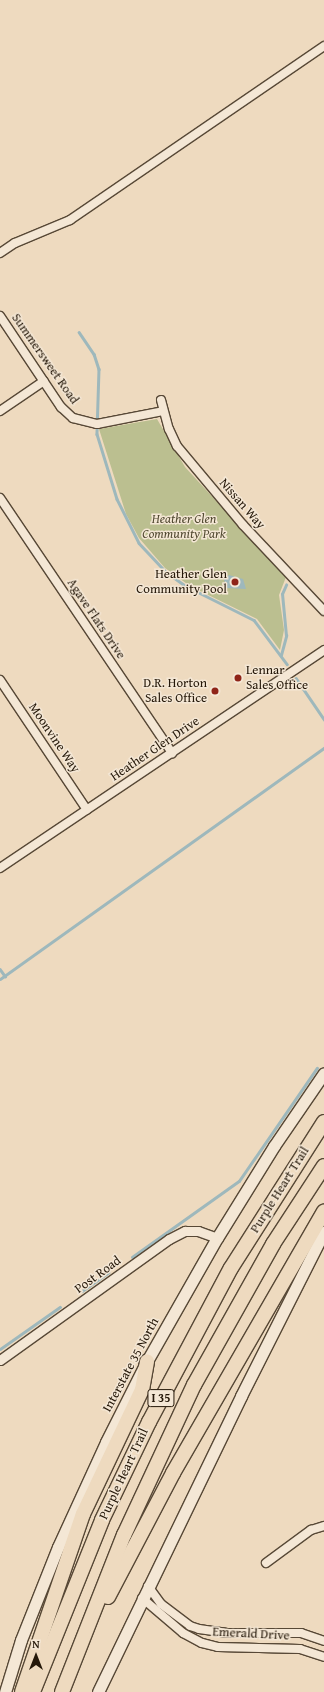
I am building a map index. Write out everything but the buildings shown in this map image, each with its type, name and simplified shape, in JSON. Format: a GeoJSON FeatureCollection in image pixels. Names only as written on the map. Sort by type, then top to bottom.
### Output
{"type":"FeatureCollection","features":[{"type":"Feature","properties":{"kind":"highway","name":"Purple Heart Trail"},"geometry":{"type":"LineString","coordinates":[[33,1692],[102,1520],[149,1422],[231,1268],[324,1122]]}},
{"type":"Feature","properties":{"kind":"highway","name":"Purple Heart Trail"},"geometry":{"type":"LineString","coordinates":[[62,1692],[124,1535],[194,1385],[274,1244],[324,1166]]}},
{"type":"Feature","properties":{"kind":"highway"},"geometry":{"type":"LineString","coordinates":[[69,1692],[107,1599],[135,1541],[324,1211]]}},
{"type":"Feature","properties":{"kind":"highway"},"geometry":{"type":"LineString","coordinates":[[22,1692],[83,1514],[142,1390],[148,1361]]}},
{"type":"Feature","properties":{"kind":"main road","name":"Interstate 35 North"},"geometry":{"type":"LineString","coordinates":[[5,1692],[21,1640],[58,1547],[106,1442],[148,1361],[217,1238],[274,1146],[324,1073]]}},
{"type":"Feature","properties":{"kind":"main road"},"geometry":{"type":"LineString","coordinates":[[98,1692],[142,1598],[324,1232]]}},
{"type":"Feature","properties":{"kind":"street"},"geometry":{"type":"LineString","coordinates":[[0,253],[15,243],[70,220],[324,46]]}},
{"type":"Feature","properties":{"kind":"street","name":"Summersweet Road"},"geometry":{"type":"LineString","coordinates":[[0,316],[61,407],[73,418],[90,424],[105,423],[164,411]]}},
{"type":"Feature","properties":{"kind":"street"},"geometry":{"type":"LineString","coordinates":[[0,411],[44,381]]}},
{"type":"Feature","properties":{"kind":"street","name":"Nissan Way"},"geometry":{"type":"LineString","coordinates":[[162,400],[164,411],[177,446],[244,525],[324,611]]}},
{"type":"Feature","properties":{"kind":"street","name":"Agave Flats Drive"},"geometry":{"type":"LineString","coordinates":[[0,498],[172,753]]}},
{"type":"Feature","properties":{"kind":"street","name":"Heather Glen Drive"},"geometry":{"type":"LineString","coordinates":[[1,865],[87,810],[324,650]]}},
{"type":"Feature","properties":{"kind":"street","name":"Moonvine Way"},"geometry":{"type":"LineString","coordinates":[[0,680],[87,810]]}},
{"type":"Feature","properties":{"kind":"street","name":"Post Road"},"geometry":{"type":"LineString","coordinates":[[0,1360],[169,1239],[185,1231],[198,1231],[217,1238]]}},
{"type":"Feature","properties":{"kind":"street"},"geometry":{"type":"LineString","coordinates":[[266,1563],[311,1530],[324,1526]]}},
{"type":"Feature","properties":{"kind":"street","name":"Emerald Drive"},"geometry":{"type":"LineString","coordinates":[[148,1586],[162,1604],[190,1626],[199,1629],[226,1633],[301,1633],[324,1641]]}},
{"type":"Feature","properties":{"kind":"street","name":"Emerald Drive"},"geometry":{"type":"LineString","coordinates":[[142,1598],[183,1633],[202,1643],[218,1647],[300,1649],[324,1658]]}},
{"type":"Feature","properties":{"kind":"green space","name":"Heather Glen Community Park"},"geometry":{"type":"Polygon","coordinates":[[[157,419],[185,467],[286,577],[279,595],[284,630],[280,650],[257,619],[190,586],[165,568],[139,538],[126,514],[99,429],[157,419]]]}},
{"type":"Feature","properties":{"kind":"water","name":"Heather Glen Community Pool"},"geometry":{"type":"Polygon","coordinates":[[[229,575],[243,579],[246,589],[227,588],[224,580],[229,575]]]}},
{"type":"Feature","properties":{"kind":"waterway"},"geometry":{"type":"LineString","coordinates":[[79,332],[94,354],[99,369],[97,434],[117,499],[139,543],[165,571],[186,586],[254,620],[287,664]]}},
{"type":"Feature","properties":{"kind":"waterway"},"geometry":{"type":"LineString","coordinates":[[281,655],[286,636],[282,594],[286,585]]}},
{"type":"Feature","properties":{"kind":"waterway"},"geometry":{"type":"LineString","coordinates":[[296,678],[324,719]]}},
{"type":"Feature","properties":{"kind":"waterway"},"geometry":{"type":"LineString","coordinates":[[0,979],[324,748]]}},
{"type":"Feature","properties":{"kind":"waterway"},"geometry":{"type":"LineString","coordinates":[[0,969],[5,976]]}},
{"type":"Feature","properties":{"kind":"waterway"},"geometry":{"type":"LineString","coordinates":[[132,1257],[239,1181],[317,1068]]}},
{"type":"Feature","properties":{"kind":"waterway"},"geometry":{"type":"LineString","coordinates":[[82,1291],[108,1273]]}},
{"type":"Feature","properties":{"kind":"waterway"},"geometry":{"type":"LineString","coordinates":[[0,1349],[60,1307]]}},
{"type":"Feature","properties":{"kind":"place","name":"Heather Glen Community Pool"},"geometry":{"type":"Point","coordinates":[235,582]}},
{"type":"Feature","properties":{"kind":"place","name":"Lennar Sales Office"},"geometry":{"type":"Point","coordinates":[238,678]}},
{"type":"Feature","properties":{"kind":"place","name":"D.R. Horton Sales Office"},"geometry":{"type":"Point","coordinates":[215,691]}}]}
